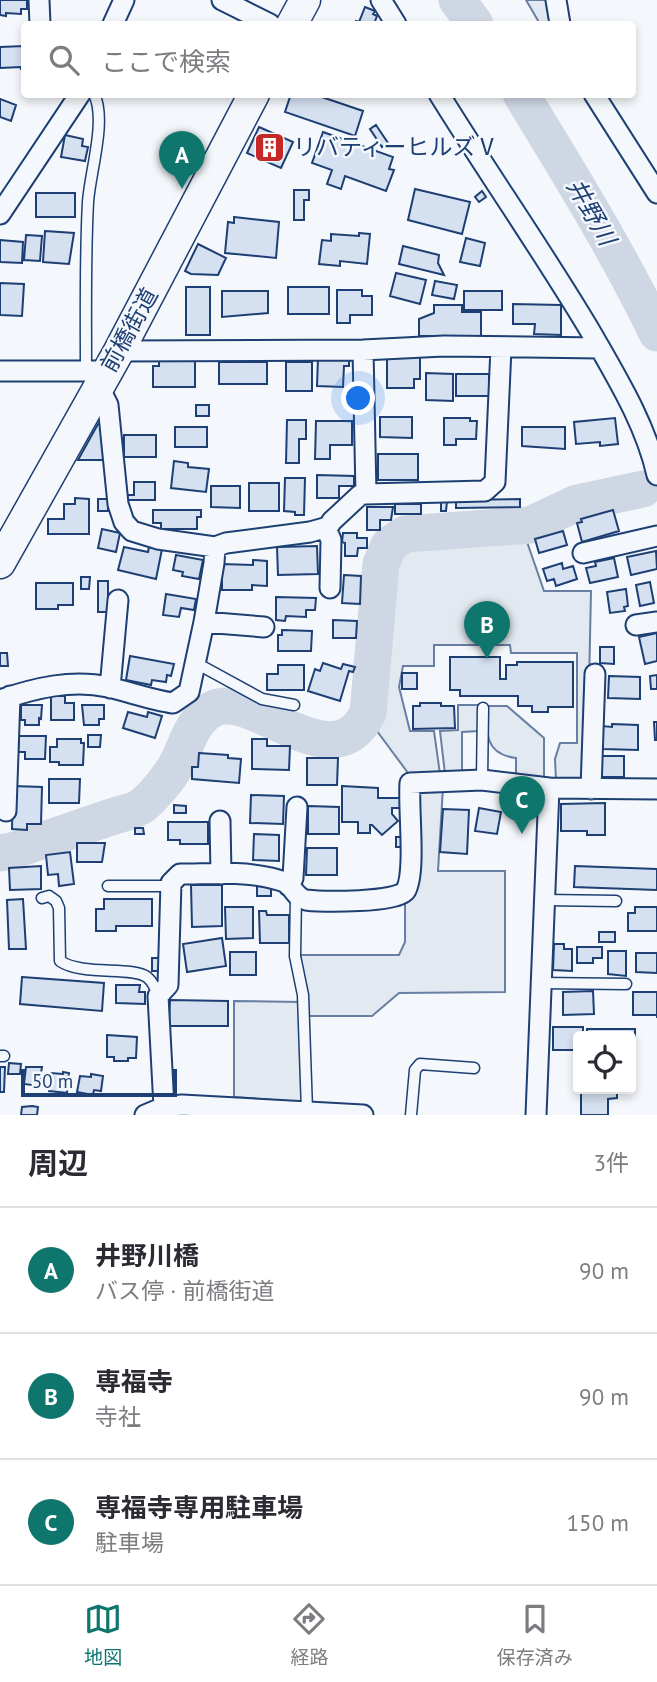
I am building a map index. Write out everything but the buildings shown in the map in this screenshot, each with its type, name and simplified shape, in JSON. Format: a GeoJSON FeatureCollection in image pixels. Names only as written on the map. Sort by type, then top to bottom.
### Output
{"type":"FeatureCollection","features":[{"type":"Feature","properties":{"kind":"main road"},"geometry":{"type":"LineString","coordinates":[[294,21],[305,0]]}},
{"type":"Feature","properties":{"kind":"main road","name":"前橋街道"},"geometry":{"type":"LineString","coordinates":[[0,563],[252,98]]}},
{"type":"Feature","properties":{"kind":"street"},"geometry":{"type":"LineString","coordinates":[[39,0],[40,21]]}},
{"type":"Feature","properties":{"kind":"street"},"geometry":{"type":"LineString","coordinates":[[114,21],[124,0]]}},
{"type":"Feature","properties":{"kind":"street"},"geometry":{"type":"LineString","coordinates":[[222,0],[264,21]]}},
{"type":"Feature","properties":{"kind":"street"},"geometry":{"type":"LineString","coordinates":[[381,0],[394,21]]}},
{"type":"Feature","properties":{"kind":"street"},"geometry":{"type":"LineString","coordinates":[[556,0],[560,21]]}},
{"type":"Feature","properties":{"kind":"street"},"geometry":{"type":"LineString","coordinates":[[0,214],[77,98]]}},
{"type":"Feature","properties":{"kind":"street"},"geometry":{"type":"LineString","coordinates":[[441,98],[574,302],[630,404],[657,475]]}},
{"type":"Feature","properties":{"kind":"street"},"geometry":{"type":"LineString","coordinates":[[597,98],[657,193]]}},
{"type":"Feature","properties":{"kind":"street"},"geometry":{"type":"LineString","coordinates":[[0,371],[103,369],[444,346],[600,348]]}},
{"type":"Feature","properties":{"kind":"street"},"geometry":{"type":"LineString","coordinates":[[103,369],[118,504],[124,522],[132,531],[186,544],[215,547],[326,527],[360,495],[485,491],[491,487],[495,482],[501,348]]}},
{"type":"Feature","properties":{"kind":"street"},"geometry":{"type":"LineString","coordinates":[[363,350],[366,494]]}},
{"type":"Feature","properties":{"kind":"street"},"geometry":{"type":"LineString","coordinates":[[326,527],[331,540],[330,588]]}},
{"type":"Feature","properties":{"kind":"street"},"geometry":{"type":"LineString","coordinates":[[583,553],[657,536]]}},
{"type":"Feature","properties":{"kind":"street"},"geometry":{"type":"LineString","coordinates":[[6,811],[5,698],[54,686],[97,685],[173,703],[189,692],[204,622],[215,547]]}},
{"type":"Feature","properties":{"kind":"street"},"geometry":{"type":"LineString","coordinates":[[110,688],[118,600]]}},
{"type":"Feature","properties":{"kind":"street"},"geometry":{"type":"LineString","coordinates":[[204,622],[264,627]]}},
{"type":"Feature","properties":{"kind":"street"},"geometry":{"type":"LineString","coordinates":[[636,625],[657,622]]}},
{"type":"Feature","properties":{"kind":"street"},"geometry":{"type":"LineString","coordinates":[[591,789],[595,674]]}},
{"type":"Feature","properties":{"kind":"street"},"geometry":{"type":"LineString","coordinates":[[363,1115],[307,1111],[154,1111],[158,996],[168,985],[171,883],[180,874],[221,874],[270,878],[306,900],[374,900],[402,895],[407,888],[410,871],[410,783],[482,780],[550,788],[657,789]]}},
{"type":"Feature","properties":{"kind":"street"},"geometry":{"type":"LineString","coordinates":[[536,1115],[550,788]]}},
{"type":"Feature","properties":{"kind":"street"},"geometry":{"type":"LineString","coordinates":[[292,890],[297,807]]}},
{"type":"Feature","properties":{"kind":"street"},"geometry":{"type":"LineString","coordinates":[[220,821],[221,874]]}},
{"type":"Feature","properties":{"kind":"lane"},"geometry":{"type":"LineString","coordinates":[[96,98],[98,120],[88,200],[103,369]]}},
{"type":"Feature","properties":{"kind":"lane"},"geometry":{"type":"LineString","coordinates":[[196,663],[262,699],[294,705]]}},
{"type":"Feature","properties":{"kind":"lane"},"geometry":{"type":"LineString","coordinates":[[482,780],[483,708]]}},
{"type":"Feature","properties":{"kind":"lane"},"geometry":{"type":"LineString","coordinates":[[108,886],[171,886]]}},
{"type":"Feature","properties":{"kind":"lane"},"geometry":{"type":"LineString","coordinates":[[292,890],[295,956],[303,995],[307,1111]]}},
{"type":"Feature","properties":{"kind":"lane"},"geometry":{"type":"LineString","coordinates":[[42,898],[49,896],[56,901],[59,908],[60,961],[80,968],[142,974],[153,983],[158,996]]}},
{"type":"Feature","properties":{"kind":"lane"},"geometry":{"type":"LineString","coordinates":[[544,900],[616,901]]}},
{"type":"Feature","properties":{"kind":"lane"},"geometry":{"type":"LineString","coordinates":[[540,983],[626,984]]}},
{"type":"Feature","properties":{"kind":"lane"},"geometry":{"type":"LineString","coordinates":[[411,1115],[415,1070],[420,1064],[474,1068]]}},
{"type":"Feature","properties":{"kind":"shaded area"},"geometry":{"type":"Polygon","coordinates":[[[526,0],[551,0],[553,21],[538,21],[526,0]]]}},
{"type":"Feature","properties":{"kind":"shaded area"},"geometry":{"type":"Polygon","coordinates":[[[525,536],[544,591],[591,591],[587,780],[556,780],[555,759],[560,743],[577,743],[577,653],[511,653],[510,645],[434,645],[434,666],[403,666],[399,687],[410,731],[434,731],[440,774],[411,777],[374,727],[379,708],[392,563],[401,551],[411,546],[525,536]]]}},
{"type":"Feature","properties":{"kind":"shaded area"},"geometry":{"type":"Polygon","coordinates":[[[458,705],[479,705],[479,731],[462,732],[462,773],[445,774],[440,731],[458,730],[458,705]]]}},
{"type":"Feature","properties":{"kind":"shaded area"},"geometry":{"type":"Polygon","coordinates":[[[488,706],[507,706],[544,738],[544,780],[516,776],[516,758],[506,756],[493,747],[487,725],[488,706]]]}},
{"type":"Feature","properties":{"kind":"shaded area"},"geometry":{"type":"Polygon","coordinates":[[[443,787],[438,871],[505,871],[505,992],[399,993],[372,1016],[306,1016],[298,955],[399,955],[405,942],[405,899],[413,791],[443,787]]]}},
{"type":"Feature","properties":{"kind":"shaded area"},"geometry":{"type":"Polygon","coordinates":[[[234,1001],[301,1002],[302,1102],[234,1097],[234,1001]]]}},
{"type":"Feature","properties":{"kind":"waterway","name":"井野川"},"geometry":{"type":"LineString","coordinates":[[457,0],[473,21]]}},
{"type":"Feature","properties":{"kind":"waterway","name":"井野川"},"geometry":{"type":"LineString","coordinates":[[523,98],[575,182],[657,333]]}},
{"type":"Feature","properties":{"kind":"waterway"},"geometry":{"type":"LineString","coordinates":[[0,853],[143,805],[174,769],[194,727],[215,708],[232,706],[251,711],[315,738],[335,739],[353,732],[368,713],[381,564],[389,545],[405,534],[530,525],[577,503],[643,489]]}},
{"type":"Feature","properties":{"kind":"place","name":"リバティーヒルズⅤ"},"geometry":{"type":"Point","coordinates":[270,147]}},
{"type":"Feature","properties":{"kind":"place","name":"井野川橋"},"geometry":{"type":"Point","coordinates":[182,189]}},
{"type":"Feature","properties":{"kind":"place","name":"専福寺"},"geometry":{"type":"Point","coordinates":[487,659]}},
{"type":"Feature","properties":{"kind":"place","name":"専福寺専用駐車場"},"geometry":{"type":"Point","coordinates":[522,834]}}]}
